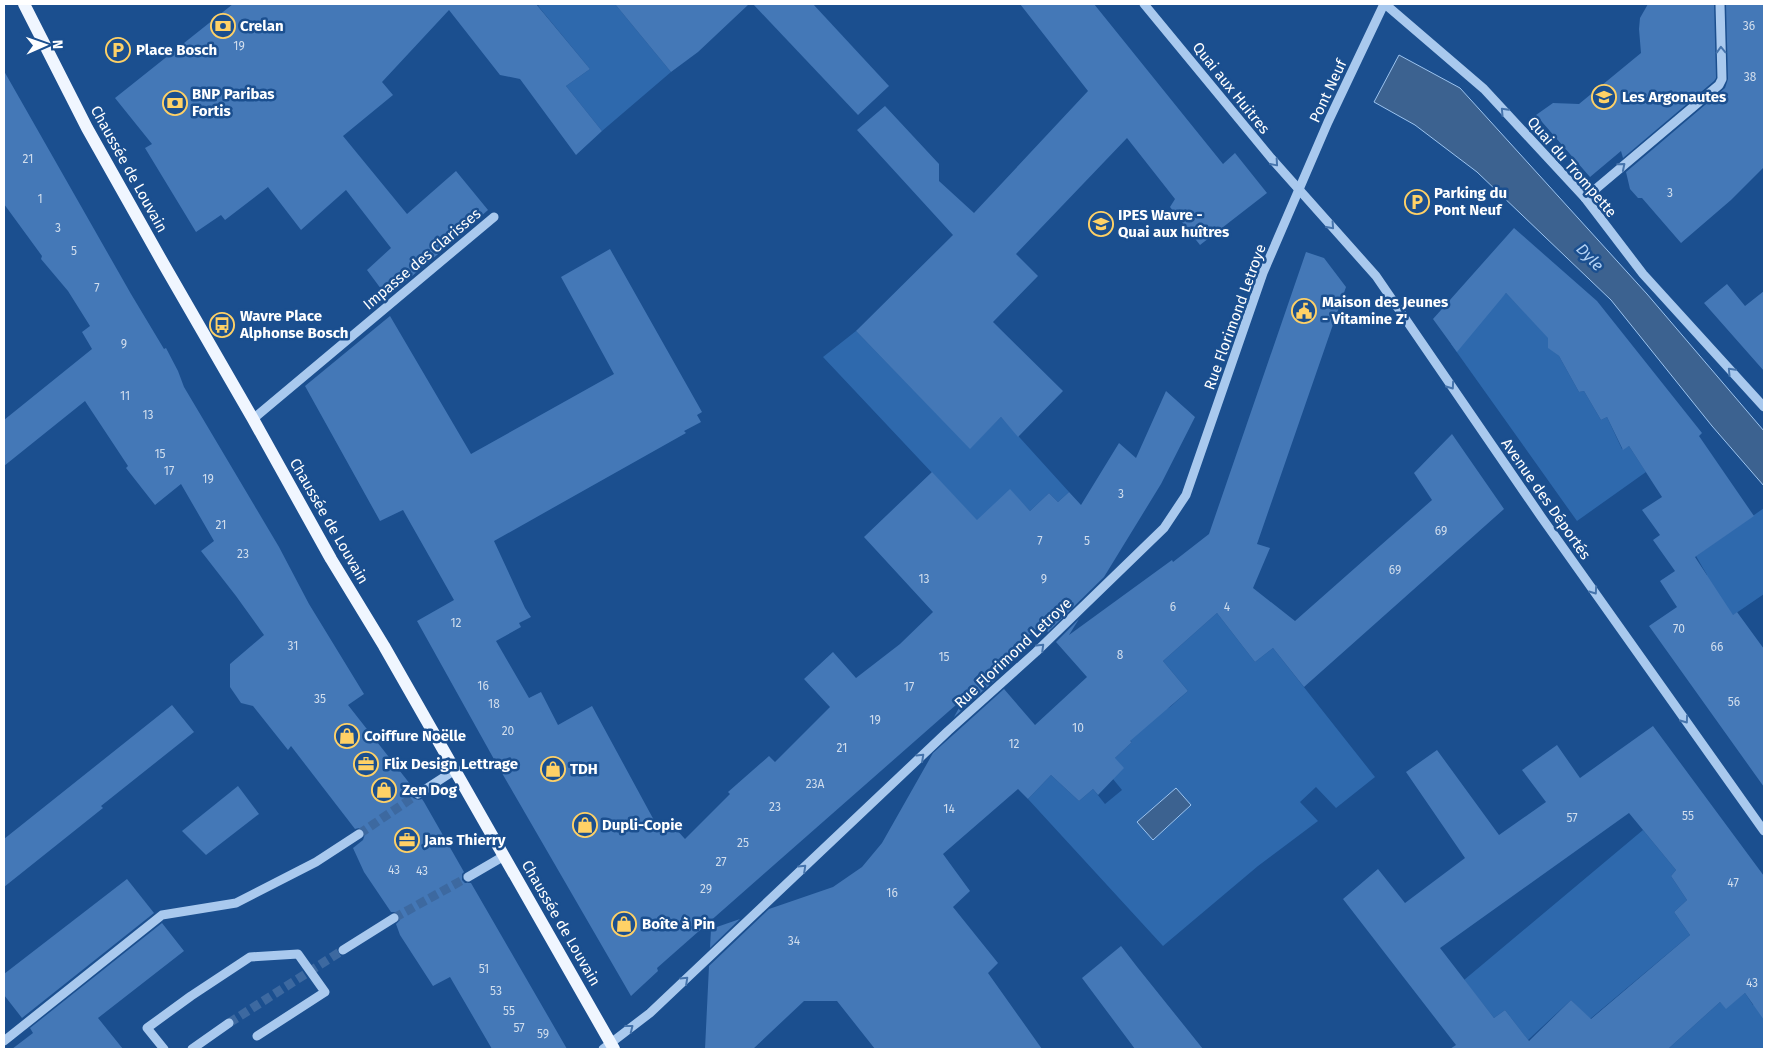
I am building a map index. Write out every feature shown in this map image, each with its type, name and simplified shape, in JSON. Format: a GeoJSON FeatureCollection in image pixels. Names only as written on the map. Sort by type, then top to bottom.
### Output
{"type":"FeatureCollection","features":[{"type":"Feature","properties":{"kind":"main road","name":"Chaussée de Louvain"},"geometry":{"type":"LineString","coordinates":[[24,4],[87,128],[331,559],[384,646],[504,856],[609,1047]]}},
{"type":"Feature","properties":{"kind":"street","name":"Quai aux Huitres"},"geometry":{"type":"LineString","coordinates":[[1144,4],[1298,190]]}},
{"type":"Feature","properties":{"kind":"street","name":"Pont Neuf"},"geometry":{"type":"LineString","coordinates":[[1298,190],[1367,38],[1385,4]]}},
{"type":"Feature","properties":{"kind":"street","name":"Quai du Trompette"},"geometry":{"type":"LineString","coordinates":[[1385,4],[1484,89],[1585,198],[1643,274],[1764,407]]}},
{"type":"Feature","properties":{"kind":"street"},"geometry":{"type":"LineString","coordinates":[[1585,198],[1719,85],[1722,80],[1720,4]]}},
{"type":"Feature","properties":{"kind":"street","name":"Avenue des Déportés"},"geometry":{"type":"LineString","coordinates":[[1298,190],[1376,276],[1542,518],[1764,831]]}},
{"type":"Feature","properties":{"kind":"street","name":"Rue Florimond Letroye"},"geometry":{"type":"LineString","coordinates":[[609,1047],[650,1013],[948,731],[1036,652],[1164,528],[1186,495],[1263,273],[1298,190]]}},
{"type":"Feature","properties":{"kind":"street","name":"Impasse des Clarisses"},"geometry":{"type":"LineString","coordinates":[[253,419],[494,217]]}},
{"type":"Feature","properties":{"kind":"street"},"geometry":{"type":"LineString","coordinates":[[418,794],[455,770]]}},
{"type":"Feature","properties":{"kind":"street"},"geometry":{"type":"LineString","coordinates":[[4,1040],[162,915],[236,903],[316,862],[359,834]]}},
{"type":"Feature","properties":{"kind":"street"},"geometry":{"type":"LineString","coordinates":[[468,877],[504,856]]}},
{"type":"Feature","properties":{"kind":"street"},"geometry":{"type":"LineString","coordinates":[[343,950],[394,918]]}},
{"type":"Feature","properties":{"kind":"street"},"geometry":{"type":"LineString","coordinates":[[164,1049],[147,1028],[191,996],[250,957],[298,954],[325,992],[257,1036]]}},
{"type":"Feature","properties":{"kind":"street"},"geometry":{"type":"LineString","coordinates":[[192,1049],[229,1023]]}},
{"type":"Feature","properties":{"kind":"shaded area"},"geometry":{"type":"Polygon","coordinates":[[[540,4],[615,4],[671,72],[602,131],[566,86],[590,69],[538,6],[540,4]]]}},
{"type":"Feature","properties":{"kind":"shaded area"},"geometry":{"type":"Polygon","coordinates":[[[1506,293],[1549,338],[1549,348],[1559,356],[1579,392],[1584,391],[1601,420],[1607,417],[1622,449],[1629,446],[1646,472],[1577,521],[1451,344],[1506,293]]]}},
{"type":"Feature","properties":{"kind":"shaded area"},"geometry":{"type":"Polygon","coordinates":[[[856,331],[970,448],[1001,417],[1069,492],[1058,502],[1049,493],[1030,511],[1010,490],[1016,562],[823,357],[856,331]]]}},
{"type":"Feature","properties":{"kind":"shaded area"},"geometry":{"type":"Polygon","coordinates":[[[1764,508],[1764,594],[1726,620],[1698,581],[1707,575],[1696,556],[1764,508]]]}},
{"type":"Feature","properties":{"kind":"shaded area"},"geometry":{"type":"Polygon","coordinates":[[[1217,613],[1255,662],[1273,648],[1375,777],[1336,808],[1316,787],[1300,802],[1318,821],[1258,866],[1163,946],[1028,799],[1051,775],[1079,801],[1093,789],[1105,804],[1122,790],[1113,779],[1115,758],[1132,742],[1121,731],[1170,707],[1188,691],[1163,661],[1217,613]]]}},
{"type":"Feature","properties":{"kind":"shaded area"},"geometry":{"type":"Polygon","coordinates":[[[1643,830],[1676,870],[1671,876],[1687,900],[1674,912],[1690,935],[1590,1019],[1571,1000],[1528,1040],[1505,1010],[1494,1018],[1464,980],[1643,830]]]}},
{"type":"Feature","properties":{"kind":"shaded area"},"geometry":{"type":"Polygon","coordinates":[[[1745,993],[1753,1005],[1756,1003],[1764,1015],[1764,1049],[1668,1049],[1720,1002],[1726,1008],[1745,993]]]}},
{"type":"Feature","properties":{"kind":"water","name":"Dyle"},"geometry":{"type":"Polygon","coordinates":[[[1399,55],[1460,88],[1647,294],[1764,431],[1764,486],[1712,426],[1611,300],[1477,172],[1415,125],[1374,102],[1399,55]]]}},
{"type":"Feature","properties":{"kind":"water"},"geometry":{"type":"Polygon","coordinates":[[[1176,788],[1191,805],[1153,840],[1137,822],[1176,788]]]}},
{"type":"Feature","properties":{"kind":"building"},"geometry":{"type":"Polygon","coordinates":[[[233,4],[536,4],[590,69],[566,86],[602,131],[576,155],[520,79],[500,75],[449,10],[382,82],[393,95],[343,136],[407,214],[456,171],[488,210],[437,255],[387,297],[367,270],[391,248],[346,190],[301,230],[268,187],[225,220],[221,215],[196,232],[145,148],[152,144],[115,98],[233,4]]]}},
{"type":"Feature","properties":{"kind":"building"},"geometry":{"type":"Polygon","coordinates":[[[615,4],[749,4],[698,52],[671,72],[615,4]]]}},
{"type":"Feature","properties":{"kind":"building"},"geometry":{"type":"Polygon","coordinates":[[[753,4],[813,4],[889,86],[858,115],[753,4]]]}},
{"type":"Feature","properties":{"kind":"building"},"geometry":{"type":"Polygon","coordinates":[[[1020,4],[1094,4],[1223,164],[1235,153],[1267,193],[1200,245],[1170,207],[1175,199],[1127,138],[1016,254],[1038,276],[993,322],[1063,391],[1018,437],[1001,417],[970,449],[856,331],[953,235],[857,130],[885,106],[939,164],[939,181],[974,213],[1088,91],[1020,4]]]}},
{"type":"Feature","properties":{"kind":"building"},"geometry":{"type":"Polygon","coordinates":[[[1648,4],[1714,4],[1716,78],[1623,158],[1621,151],[1590,177],[1536,115],[1553,103],[1579,104],[1641,53],[1640,18],[1648,4]]]}},
{"type":"Feature","properties":{"kind":"building"},"geometry":{"type":"Polygon","coordinates":[[[1726,4],[1764,4],[1764,167],[1731,200],[1681,243],[1642,198],[1638,198],[1630,189],[1626,172],[1725,88],[1728,79],[1726,4]]]}},
{"type":"Feature","properties":{"kind":"building"},"geometry":{"type":"Polygon","coordinates":[[[4,71],[131,294],[164,349],[166,348],[184,387],[279,547],[309,604],[364,694],[348,705],[414,789],[413,798],[422,799],[424,802],[464,872],[462,880],[465,883],[471,883],[567,1049],[492,1049],[450,977],[433,986],[400,935],[396,924],[400,920],[400,915],[396,912],[391,912],[364,872],[353,848],[363,840],[364,830],[355,829],[291,746],[288,750],[253,706],[241,703],[230,687],[230,664],[264,635],[201,551],[214,541],[181,484],[155,505],[126,468],[128,466],[85,401],[4,466],[4,420],[92,349],[82,332],[90,326],[68,291],[41,259],[42,256],[4,204],[4,71]]]}},
{"type":"Feature","properties":{"kind":"building"},"geometry":{"type":"Polygon","coordinates":[[[1514,228],[1597,301],[1702,433],[1699,436],[1754,516],[1695,557],[1733,615],[1737,612],[1764,649],[1764,787],[1649,626],[1677,607],[1660,581],[1675,571],[1653,540],[1660,535],[1642,510],[1662,497],[1629,446],[1623,450],[1607,417],[1601,420],[1584,391],[1579,392],[1559,356],[1548,348],[1548,338],[1506,293],[1457,352],[1433,319],[1514,228]]]}},
{"type":"Feature","properties":{"kind":"building"},"geometry":{"type":"Polygon","coordinates":[[[610,249],[702,412],[697,415],[701,422],[684,431],[686,433],[494,541],[531,617],[519,623],[521,627],[496,641],[529,698],[541,692],[558,725],[592,706],[662,835],[675,828],[685,839],[730,794],[728,792],[769,756],[775,762],[830,707],[804,679],[833,652],[856,678],[900,644],[933,612],[864,537],[932,472],[977,520],[1010,489],[1030,511],[1049,493],[1058,502],[1069,492],[1081,505],[1119,443],[1136,458],[1166,391],[1195,417],[1161,484],[1104,577],[1048,632],[1041,625],[989,670],[996,679],[954,717],[965,697],[657,968],[658,971],[631,996],[495,761],[417,621],[454,600],[403,510],[380,521],[305,386],[390,316],[471,454],[614,374],[561,277],[610,249]]]}},
{"type":"Feature","properties":{"kind":"building"},"geometry":{"type":"Polygon","coordinates":[[[1306,252],[1324,258],[1346,287],[1257,544],[1270,548],[1253,588],[1295,621],[1432,500],[1414,473],[1452,434],[1504,509],[1304,687],[1273,648],[1255,662],[1217,613],[1163,661],[1188,691],[1130,741],[1132,742],[1115,758],[1124,768],[1098,795],[1093,789],[1079,801],[1051,775],[1028,799],[1018,789],[943,854],[970,891],[953,907],[998,963],[988,973],[1042,1049],[875,1049],[837,1001],[804,1001],[753,1049],[705,1049],[709,966],[769,909],[833,887],[862,867],[882,843],[933,753],[1004,689],[1035,725],[1087,677],[1056,642],[1079,619],[1069,635],[1172,560],[1173,562],[1209,534],[1306,252]]]}},
{"type":"Feature","properties":{"kind":"building"},"geometry":{"type":"Polygon","coordinates":[[[1727,284],[1745,306],[1764,291],[1764,371],[1704,303],[1727,284]]]}},
{"type":"Feature","properties":{"kind":"building"},"geometry":{"type":"Polygon","coordinates":[[[172,705],[194,732],[4,887],[4,839],[172,705]]]}},
{"type":"Feature","properties":{"kind":"building"},"geometry":{"type":"Polygon","coordinates":[[[1653,726],[1764,876],[1764,1020],[1745,993],[1726,1009],[1720,1002],[1668,1049],[1450,1049],[1456,1045],[1343,899],[1378,869],[1405,903],[1465,858],[1406,772],[1437,750],[1499,835],[1546,802],[1522,770],[1557,745],[1580,778],[1653,726]],[[1629,813],[1440,948],[1494,1018],[1505,1010],[1529,1041],[1571,1000],[1591,1019],[1690,935],[1674,912],[1687,900],[1671,876],[1676,870],[1629,813]]]}},
{"type":"Feature","properties":{"kind":"building"},"geometry":{"type":"Polygon","coordinates":[[[238,786],[259,814],[206,855],[182,831],[238,786]]]}},
{"type":"Feature","properties":{"kind":"building"},"geometry":{"type":"Polygon","coordinates":[[[127,879],[154,913],[22,1018],[4,995],[4,974],[127,879]]]}},
{"type":"Feature","properties":{"kind":"building"},"geometry":{"type":"Polygon","coordinates":[[[740,919],[710,948],[711,929],[740,919]]]}},
{"type":"Feature","properties":{"kind":"building"},"geometry":{"type":"Polygon","coordinates":[[[162,923],[184,951],[98,1018],[123,1049],[12,1049],[33,1033],[30,1028],[162,923]]]}},
{"type":"Feature","properties":{"kind":"building"},"geometry":{"type":"Polygon","coordinates":[[[1121,946],[1203,1049],[1135,1049],[1082,978],[1121,946]]]}},
{"type":"Feature","properties":{"kind":"tunnel"},"geometry":{"type":"LineString","coordinates":[[359,834],[418,794]]}},
{"type":"Feature","properties":{"kind":"tunnel"},"geometry":{"type":"LineString","coordinates":[[394,918],[468,877]]}},
{"type":"Feature","properties":{"kind":"tunnel"},"geometry":{"type":"LineString","coordinates":[[229,1023],[343,950]]}},
{"type":"Feature","properties":{"kind":"place","name":"Crelan"},"geometry":{"type":"Point","coordinates":[223,26]}},
{"type":"Feature","properties":{"kind":"place","name":"Place Bosch"},"geometry":{"type":"Point","coordinates":[118,50]}},
{"type":"Feature","properties":{"kind":"place","name":"Les Argonautes"},"geometry":{"type":"Point","coordinates":[1604,97]}},
{"type":"Feature","properties":{"kind":"place","name":"BNP Paribas Fortis"},"geometry":{"type":"Point","coordinates":[175,103]}},
{"type":"Feature","properties":{"kind":"place","name":"Parking du Pont Neuf"},"geometry":{"type":"Point","coordinates":[1417,202]}},
{"type":"Feature","properties":{"kind":"place","name":"IPES Wavre - Quai aux huîtres"},"geometry":{"type":"Point","coordinates":[1101,224]}},
{"type":"Feature","properties":{"kind":"place","name":"Maison des Jeunes - Vitamine Z'"},"geometry":{"type":"Point","coordinates":[1304,311]}},
{"type":"Feature","properties":{"kind":"place","name":"Wavre Place Alphonse Bosch"},"geometry":{"type":"Point","coordinates":[222,325]}},
{"type":"Feature","properties":{"kind":"place","name":"Coiffure Noëlle"},"geometry":{"type":"Point","coordinates":[347,736]}},
{"type":"Feature","properties":{"kind":"place","name":"Flix Design Lettrage"},"geometry":{"type":"Point","coordinates":[366,764]}},
{"type":"Feature","properties":{"kind":"place","name":"TDH"},"geometry":{"type":"Point","coordinates":[553,769]}},
{"type":"Feature","properties":{"kind":"place","name":"Zen Dog"},"geometry":{"type":"Point","coordinates":[384,790]}},
{"type":"Feature","properties":{"kind":"place","name":"Dupli-Copie"},"geometry":{"type":"Point","coordinates":[585,825]}},
{"type":"Feature","properties":{"kind":"place","name":"Jans Thierry"},"geometry":{"type":"Point","coordinates":[407,840]}},
{"type":"Feature","properties":{"kind":"place","name":"Boîte à Pin"},"geometry":{"type":"Point","coordinates":[624,924]}}]}
